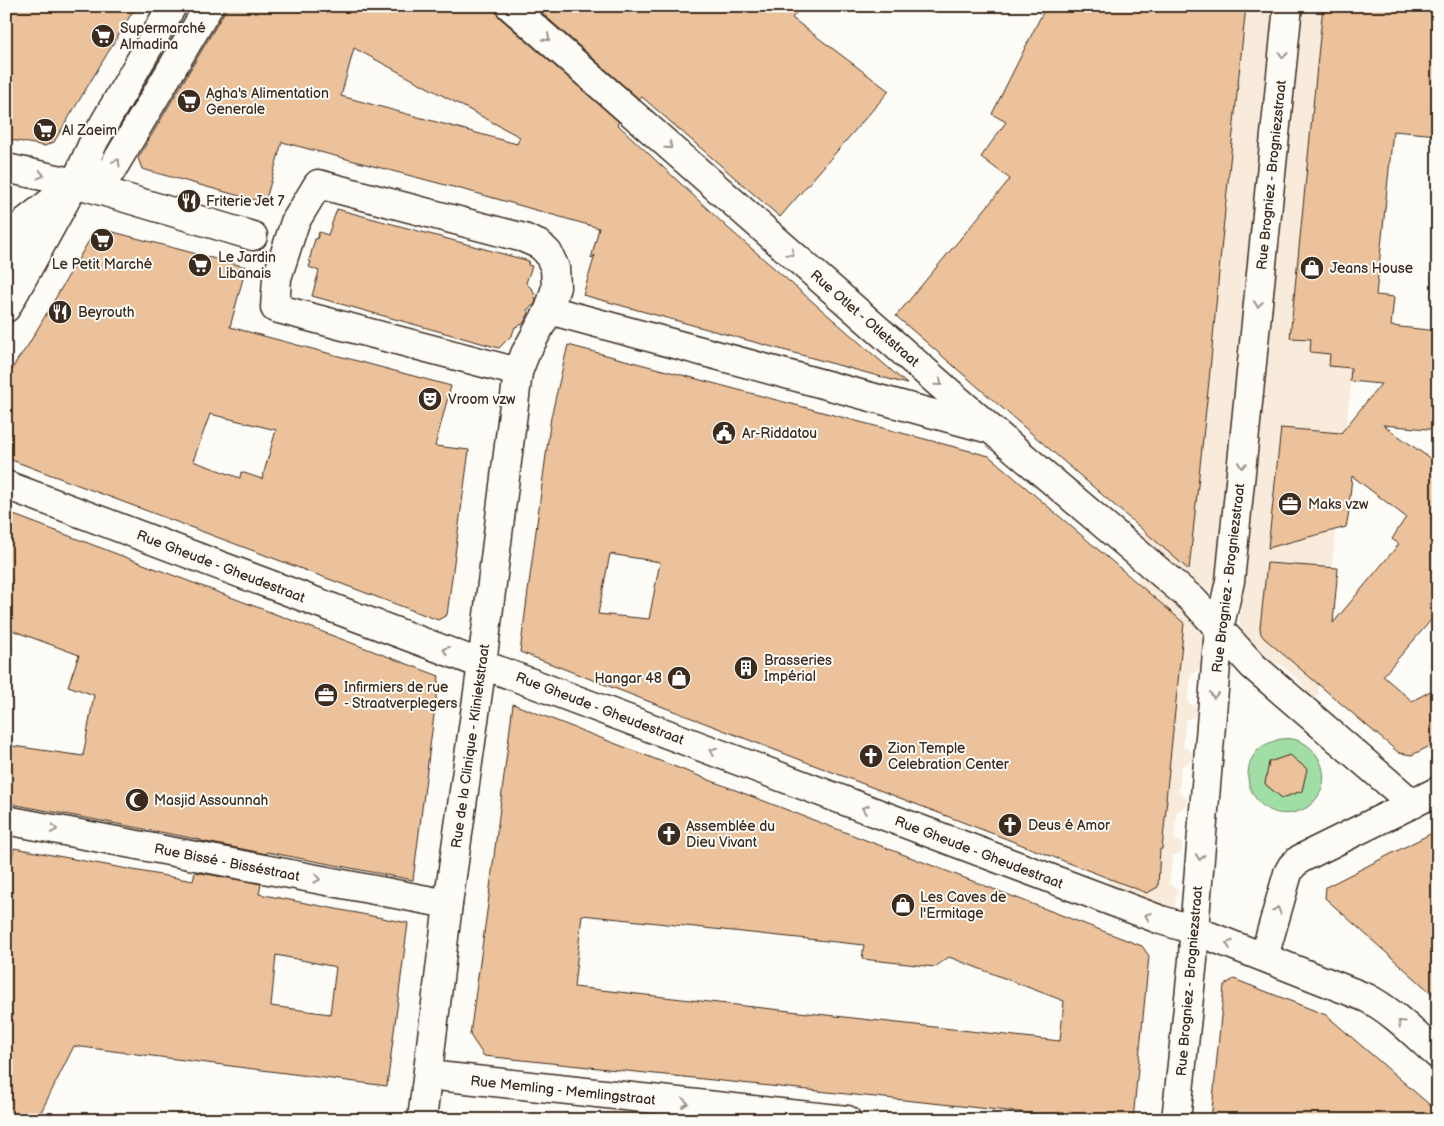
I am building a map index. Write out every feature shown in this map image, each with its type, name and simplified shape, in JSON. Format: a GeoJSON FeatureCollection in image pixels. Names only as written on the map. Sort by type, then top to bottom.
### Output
{"type":"FeatureCollection","features":[{"type":"Feature","properties":{"kind":"street"},"geometry":{"type":"LineString","coordinates":[[6,308],[75,183],[97,135],[172,6]]}},
{"type":"Feature","properties":{"kind":"street"},"geometry":{"type":"LineString","coordinates":[[6,254],[25,222],[75,183],[111,171],[209,6]]}},
{"type":"Feature","properties":{"kind":"street","name":"Rue Otlet - Otletstraat"},"geometry":{"type":"LineString","coordinates":[[510,6],[992,430],[1192,600],[1253,666],[1412,804]]}},
{"type":"Feature","properties":{"kind":"street","name":"Rue Brogniez - Brogniezstraat"},"geometry":{"type":"LineString","coordinates":[[1176,1120],[1193,960],[1219,629],[1230,581],[1288,6]]}},
{"type":"Feature","properties":{"kind":"street"},"geometry":{"type":"LineString","coordinates":[[6,168],[75,183],[253,236]]}},
{"type":"Feature","properties":{"kind":"street","name":"Rue de la Clinique - Kliniekstraat"},"geometry":{"type":"LineString","coordinates":[[422,1120],[448,904],[482,664],[518,372],[525,354],[550,310],[556,287],[555,268],[548,254],[540,245],[524,238],[318,184],[294,222],[276,278],[275,308],[518,372]]}},
{"type":"Feature","properties":{"kind":"street"},"geometry":{"type":"LineString","coordinates":[[550,310],[992,430]]}},
{"type":"Feature","properties":{"kind":"street","name":"Rue Gheude - Gheudestraat"},"geometry":{"type":"LineString","coordinates":[[6,485],[1161,920],[1194,930],[1367,998],[1392,1015],[1438,1056]]}},
{"type":"Feature","properties":{"kind":"street"},"geometry":{"type":"LineString","coordinates":[[1264,957],[1288,873],[1292,866],[1300,859],[1438,791]]}},
{"type":"Feature","properties":{"kind":"street","name":"Rue Bissé - Bisséstraat"},"geometry":{"type":"LineString","coordinates":[[6,820],[448,904]]}},
{"type":"Feature","properties":{"kind":"street","name":"Rue Memling - Memlingstraat"},"geometry":{"type":"LineString","coordinates":[[428,1074],[847,1120]]}},
{"type":"Feature","properties":{"kind":"shaded area"},"geometry":{"type":"Polygon","coordinates":[[[1194,6],[1391,6],[1318,696],[1307,699],[1300,693],[1302,683],[1280,664],[1270,667],[1240,633],[1245,570],[1219,567],[1215,588],[1211,591],[1203,592],[1189,582],[1187,615],[1200,627],[1203,639],[1200,670],[1191,675],[1188,702],[1196,707],[1195,716],[1186,720],[1183,746],[1192,752],[1191,761],[1181,766],[1179,792],[1187,798],[1186,807],[1177,811],[1174,838],[1182,844],[1182,852],[1173,856],[1169,883],[1178,890],[1175,905],[1168,909],[1108,888],[1194,6]]]}},
{"type":"Feature","properties":{"kind":"green space"},"geometry":{"type":"Polygon","coordinates":[[[1280,739],[1300,741],[1308,745],[1318,758],[1324,774],[1321,791],[1312,804],[1299,811],[1286,814],[1274,812],[1263,806],[1255,798],[1250,787],[1248,775],[1250,763],[1257,751],[1265,745],[1280,739]],[[1290,755],[1270,762],[1265,784],[1282,798],[1302,791],[1306,769],[1290,755]]]}},
{"type":"Feature","properties":{"kind":"building"},"geometry":{"type":"Polygon","coordinates":[[[6,6],[136,6],[54,142],[45,146],[6,139],[6,6]]]}},
{"type":"Feature","properties":{"kind":"building"},"geometry":{"type":"Polygon","coordinates":[[[228,6],[495,6],[495,11],[500,18],[619,122],[617,124],[728,228],[907,384],[583,295],[595,255],[591,259],[599,228],[476,193],[282,142],[265,203],[142,169],[138,158],[228,6]],[[354,48],[341,96],[517,144],[520,137],[354,48]]]}},
{"type":"Feature","properties":{"kind":"building"},"geometry":{"type":"Polygon","coordinates":[[[534,6],[802,6],[792,18],[889,91],[780,217],[642,97],[639,99],[534,6]]]}},
{"type":"Feature","properties":{"kind":"building"},"geometry":{"type":"Polygon","coordinates":[[[1046,6],[1246,6],[1189,570],[896,316],[1010,179],[981,157],[1006,122],[992,114],[1046,6]]]}},
{"type":"Feature","properties":{"kind":"building"},"geometry":{"type":"Polygon","coordinates":[[[1323,6],[1438,6],[1438,135],[1393,131],[1376,295],[1394,297],[1391,326],[1438,331],[1438,430],[1383,425],[1438,464],[1438,612],[1383,676],[1412,701],[1438,687],[1438,742],[1412,755],[1399,753],[1264,638],[1260,628],[1267,563],[1338,568],[1333,623],[1399,544],[1392,539],[1406,517],[1352,476],[1346,527],[1268,548],[1281,428],[1341,433],[1381,384],[1350,381],[1351,368],[1329,366],[1330,354],[1310,352],[1311,339],[1290,338],[1323,6]]]}},
{"type":"Feature","properties":{"kind":"building"},"geometry":{"type":"Polygon","coordinates":[[[337,209],[529,261],[528,265],[532,266],[526,283],[533,290],[536,300],[535,304],[527,310],[529,313],[523,324],[515,327],[512,335],[499,348],[312,296],[319,271],[309,267],[315,239],[317,239],[319,232],[328,235],[337,209]]]}},
{"type":"Feature","properties":{"kind":"building"},"geometry":{"type":"Polygon","coordinates":[[[102,229],[246,267],[230,327],[451,386],[435,446],[469,450],[447,615],[438,620],[6,458],[6,382],[17,360],[27,347],[94,232],[102,229]],[[210,414],[193,461],[240,478],[241,472],[262,479],[276,430],[210,414]]]}},
{"type":"Feature","properties":{"kind":"building"},"geometry":{"type":"Polygon","coordinates":[[[568,345],[989,456],[1184,623],[1162,849],[1160,849],[1158,887],[1147,893],[520,652],[551,417],[568,345]],[[610,554],[598,614],[649,619],[660,562],[610,554]]]}},
{"type":"Feature","properties":{"kind":"building"},"geometry":{"type":"Polygon","coordinates":[[[6,512],[439,676],[413,880],[267,852],[267,854],[6,803],[6,745],[83,756],[94,695],[68,686],[79,655],[6,628],[6,512]]]}},
{"type":"Feature","properties":{"kind":"building"},"geometry":{"type":"Polygon","coordinates":[[[513,704],[1142,946],[1149,956],[1133,1120],[1094,1120],[484,1056],[470,1035],[513,704]],[[582,915],[574,987],[1060,1041],[1064,1001],[949,957],[935,967],[862,959],[864,945],[582,915]]]}},
{"type":"Feature","properties":{"kind":"building"},"geometry":{"type":"Polygon","coordinates":[[[1290,755],[1307,769],[1302,791],[1282,798],[1265,784],[1269,762],[1290,755]]]}},
{"type":"Feature","properties":{"kind":"building"},"geometry":{"type":"Polygon","coordinates":[[[1438,830],[1438,999],[1325,898],[1326,887],[1438,830]]]}},
{"type":"Feature","properties":{"kind":"building"},"geometry":{"type":"Polygon","coordinates":[[[14,848],[193,881],[195,872],[261,884],[259,894],[408,923],[387,1086],[74,1046],[37,1120],[6,1120],[6,889],[14,848]],[[276,955],[271,1006],[330,1014],[336,967],[276,955]]]}},
{"type":"Feature","properties":{"kind":"building"},"geometry":{"type":"Polygon","coordinates":[[[1234,979],[1326,1015],[1438,1112],[1438,1120],[1211,1120],[1224,985],[1234,979]]]}},
{"type":"Feature","properties":{"kind":"place","name":"Supermarché Almadina"},"geometry":{"type":"Point","coordinates":[103,36]}},
{"type":"Feature","properties":{"kind":"place","name":"Agha's Alimentation Generale"},"geometry":{"type":"Point","coordinates":[189,101]}},
{"type":"Feature","properties":{"kind":"place","name":"Al Zaeim"},"geometry":{"type":"Point","coordinates":[45,130]}},
{"type":"Feature","properties":{"kind":"place","name":"Friterie Jet 7"},"geometry":{"type":"Point","coordinates":[189,201]}},
{"type":"Feature","properties":{"kind":"place","name":"Le Petit Marché"},"geometry":{"type":"Point","coordinates":[102,240]}},
{"type":"Feature","properties":{"kind":"place","name":"Le Jardin Libanais"},"geometry":{"type":"Point","coordinates":[200,265]}},
{"type":"Feature","properties":{"kind":"place","name":"Jeans House"},"geometry":{"type":"Point","coordinates":[1312,268]}},
{"type":"Feature","properties":{"kind":"place","name":"Beyrouth"},"geometry":{"type":"Point","coordinates":[60,312]}},
{"type":"Feature","properties":{"kind":"place","name":"Vroom vzw"},"geometry":{"type":"Point","coordinates":[430,399]}},
{"type":"Feature","properties":{"kind":"place","name":"Ar-Riddatou"},"geometry":{"type":"Point","coordinates":[724,433]}},
{"type":"Feature","properties":{"kind":"place","name":"Maks vzw"},"geometry":{"type":"Point","coordinates":[1290,504]}},
{"type":"Feature","properties":{"kind":"place","name":"Brasseries Impérial"},"geometry":{"type":"Point","coordinates":[746,668]}},
{"type":"Feature","properties":{"kind":"place","name":"Hangar 48"},"geometry":{"type":"Point","coordinates":[679,678]}},
{"type":"Feature","properties":{"kind":"place","name":"Infirmiers de rue - Straatverplegers"},"geometry":{"type":"Point","coordinates":[326,695]}},
{"type":"Feature","properties":{"kind":"place","name":"Zion Temple Celebration Center"},"geometry":{"type":"Point","coordinates":[871,756]}},
{"type":"Feature","properties":{"kind":"place","name":"Masjid Assounnah"},"geometry":{"type":"Point","coordinates":[137,800]}},
{"type":"Feature","properties":{"kind":"place","name":"Deus é Amor"},"geometry":{"type":"Point","coordinates":[1010,825]}},
{"type":"Feature","properties":{"kind":"place","name":"Assemblée du Dieu Vivant"},"geometry":{"type":"Point","coordinates":[669,834]}},
{"type":"Feature","properties":{"kind":"place","name":"Les Caves de l'Ermitage"},"geometry":{"type":"Point","coordinates":[903,905]}}]}
